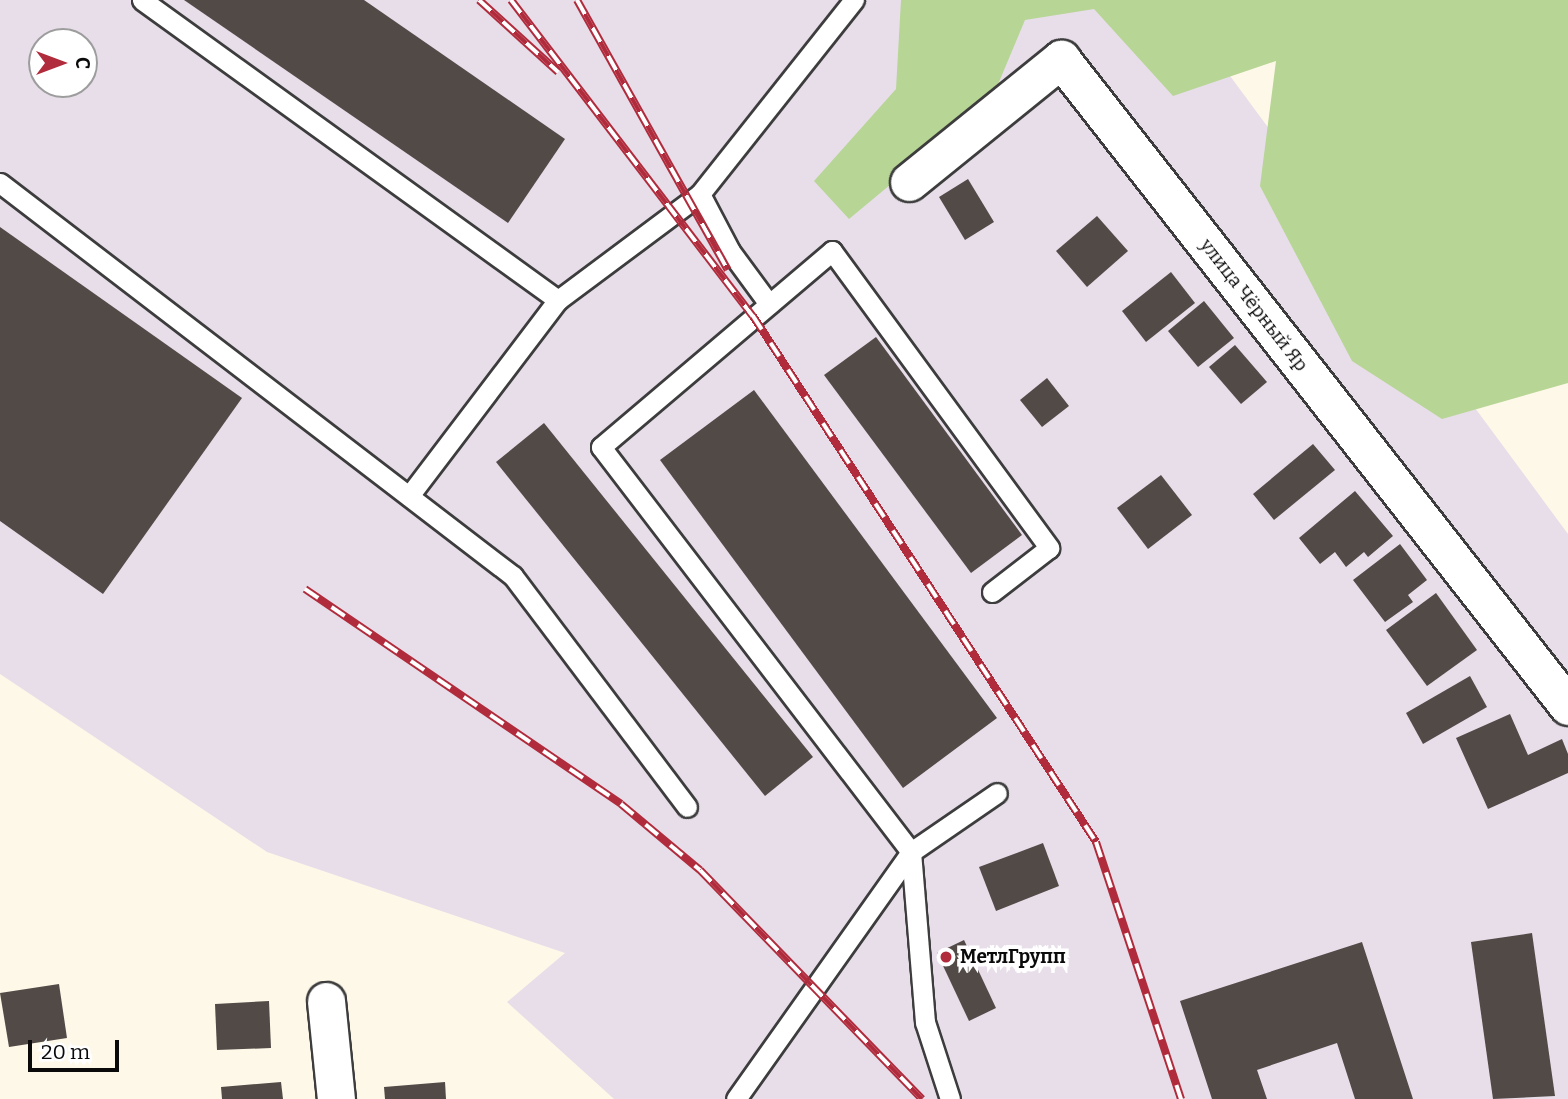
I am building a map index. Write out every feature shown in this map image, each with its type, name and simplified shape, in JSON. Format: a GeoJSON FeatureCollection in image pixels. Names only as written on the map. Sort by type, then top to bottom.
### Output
{"type":"FeatureCollection","features":[{"type":"Feature","properties":{"kind":"street","name":"улица Чёрный Яр"},"geometry":{"type":"LineString","coordinates":[[909,181],[1061,59],[1568,706]]}},
{"type":"Feature","properties":{"kind":"street"},"geometry":{"type":"LineString","coordinates":[[326,1001],[336,1099]]}},
{"type":"Feature","properties":{"kind":"lane"},"geometry":{"type":"LineString","coordinates":[[142,0],[558,300]]}},
{"type":"Feature","properties":{"kind":"lane"},"geometry":{"type":"LineString","coordinates":[[409,496],[558,300],[700,194],[854,0]]}},
{"type":"Feature","properties":{"kind":"lane"},"geometry":{"type":"LineString","coordinates":[[0,183],[513,576],[687,807]]}},
{"type":"Feature","properties":{"kind":"lane"},"geometry":{"type":"LineString","coordinates":[[700,194],[730,251],[769,304]]}},
{"type":"Feature","properties":{"kind":"lane"},"geometry":{"type":"LineString","coordinates":[[950,1099],[925,1022],[911,852],[601,447],[832,251],[1049,548],[992,592]]}},
{"type":"Feature","properties":{"kind":"lane"},"geometry":{"type":"LineString","coordinates":[[736,1099],[911,852],[997,793]]}},
{"type":"Feature","properties":{"kind":"shaded area"},"geometry":{"type":"Polygon","coordinates":[[[0,0],[1174,0],[1568,534],[1568,1099],[614,1099],[507,1002],[565,953],[267,852],[0,674],[0,0]]]}},
{"type":"Feature","properties":{"kind":"green space"},"geometry":{"type":"Polygon","coordinates":[[[901,0],[1568,0],[1568,383],[1442,419],[1352,361],[1260,186],[1276,61],[1173,96],[1094,9],[1025,20],[991,101],[849,219],[814,181],[896,89],[901,0]]]}},
{"type":"Feature","properties":{"kind":"building"},"geometry":{"type":"Polygon","coordinates":[[[184,0],[364,0],[565,139],[508,223],[184,0]]]}},
{"type":"Feature","properties":{"kind":"building"},"geometry":{"type":"Polygon","coordinates":[[[968,179],[994,222],[965,240],[939,197],[968,179]]]}},
{"type":"Feature","properties":{"kind":"building"},"geometry":{"type":"Polygon","coordinates":[[[1097,216],[1128,251],[1087,287],[1056,251],[1097,216]]]}},
{"type":"Feature","properties":{"kind":"building"},"geometry":{"type":"Polygon","coordinates":[[[0,227],[242,398],[103,594],[0,521],[0,227]]]}},
{"type":"Feature","properties":{"kind":"building"},"geometry":{"type":"Polygon","coordinates":[[[1171,272],[1195,303],[1146,342],[1122,311],[1171,272]]]}},
{"type":"Feature","properties":{"kind":"building"},"geometry":{"type":"Polygon","coordinates":[[[1204,301],[1234,338],[1198,367],[1168,331],[1204,301]]]}},
{"type":"Feature","properties":{"kind":"building"},"geometry":{"type":"Polygon","coordinates":[[[876,337],[1022,535],[971,573],[824,375],[876,337]]]}},
{"type":"Feature","properties":{"kind":"building"},"geometry":{"type":"Polygon","coordinates":[[[1235,345],[1267,382],[1241,404],[1209,367],[1235,345]]]}},
{"type":"Feature","properties":{"kind":"building"},"geometry":{"type":"Polygon","coordinates":[[[1047,378],[1069,406],[1042,427],[1020,400],[1047,378]]]}},
{"type":"Feature","properties":{"kind":"building"},"geometry":{"type":"Polygon","coordinates":[[[754,390],[997,718],[903,788],[660,460],[754,390]]]}},
{"type":"Feature","properties":{"kind":"building"},"geometry":{"type":"Polygon","coordinates":[[[544,423],[813,757],[765,796],[496,462],[544,423]]]}},
{"type":"Feature","properties":{"kind":"building"},"geometry":{"type":"Polygon","coordinates":[[[1313,444],[1335,470],[1274,520],[1253,494],[1313,444]]]}},
{"type":"Feature","properties":{"kind":"building"},"geometry":{"type":"Polygon","coordinates":[[[1161,475],[1192,515],[1148,549],[1117,508],[1161,475]]]}},
{"type":"Feature","properties":{"kind":"building"},"geometry":{"type":"Polygon","coordinates":[[[1355,491],[1393,536],[1368,557],[1364,552],[1346,567],[1335,552],[1320,564],[1299,538],[1355,491]]]}},
{"type":"Feature","properties":{"kind":"building"},"geometry":{"type":"Polygon","coordinates":[[[1400,544],[1427,580],[1408,595],[1413,602],[1385,622],[1353,580],[1400,544]]]}},
{"type":"Feature","properties":{"kind":"building"},"geometry":{"type":"Polygon","coordinates":[[[1436,593],[1477,650],[1427,686],[1386,630],[1436,593]]]}},
{"type":"Feature","properties":{"kind":"building"},"geometry":{"type":"Polygon","coordinates":[[[1470,676],[1487,707],[1423,744],[1406,713],[1470,676]]]}},
{"type":"Feature","properties":{"kind":"building"},"geometry":{"type":"Polygon","coordinates":[[[1510,714],[1528,755],[1562,739],[1568,754],[1568,773],[1488,809],[1456,738],[1510,714]]]}},
{"type":"Feature","properties":{"kind":"building"},"geometry":{"type":"Polygon","coordinates":[[[1043,843],[1059,886],[996,911],[979,867],[1043,843]]]}},
{"type":"Feature","properties":{"kind":"building"},"geometry":{"type":"Polygon","coordinates":[[[1532,933],[1555,1096],[1493,1099],[1471,942],[1532,933]]]}},
{"type":"Feature","properties":{"kind":"building"},"geometry":{"type":"Polygon","coordinates":[[[964,940],[996,1008],[969,1021],[937,953],[964,940]]]}},
{"type":"Feature","properties":{"kind":"building"},"geometry":{"type":"Polygon","coordinates":[[[1362,942],[1413,1099],[1355,1099],[1337,1043],[1257,1070],[1267,1099],[1212,1099],[1180,1001],[1362,942]]]}},
{"type":"Feature","properties":{"kind":"building"},"geometry":{"type":"Polygon","coordinates":[[[59,984],[67,1038],[9,1047],[0,993],[59,984]]]}},
{"type":"Feature","properties":{"kind":"building"},"geometry":{"type":"Polygon","coordinates":[[[269,1001],[271,1048],[217,1050],[215,1004],[269,1001]]]}},
{"type":"Feature","properties":{"kind":"building"},"geometry":{"type":"Polygon","coordinates":[[[281,1082],[283,1099],[222,1099],[221,1087],[281,1082]]]}},
{"type":"Feature","properties":{"kind":"building"},"geometry":{"type":"Polygon","coordinates":[[[445,1082],[446,1099],[385,1099],[384,1087],[445,1082]]]}},
{"type":"Feature","properties":{"kind":"railway"},"geometry":{"type":"LineString","coordinates":[[479,0],[558,72]]}},
{"type":"Feature","properties":{"kind":"railway"},"geometry":{"type":"LineString","coordinates":[[511,0],[753,316],[1096,842],[1181,1099]]}},
{"type":"Feature","properties":{"kind":"railway"},"geometry":{"type":"LineString","coordinates":[[577,0],[728,270]]}},
{"type":"Feature","properties":{"kind":"railway"},"geometry":{"type":"LineString","coordinates":[[305,589],[621,804],[700,870],[922,1099]]}},
{"type":"Feature","properties":{"kind":"place","name":"МетлГрупп"},"geometry":{"type":"Point","coordinates":[946,957]}}]}
